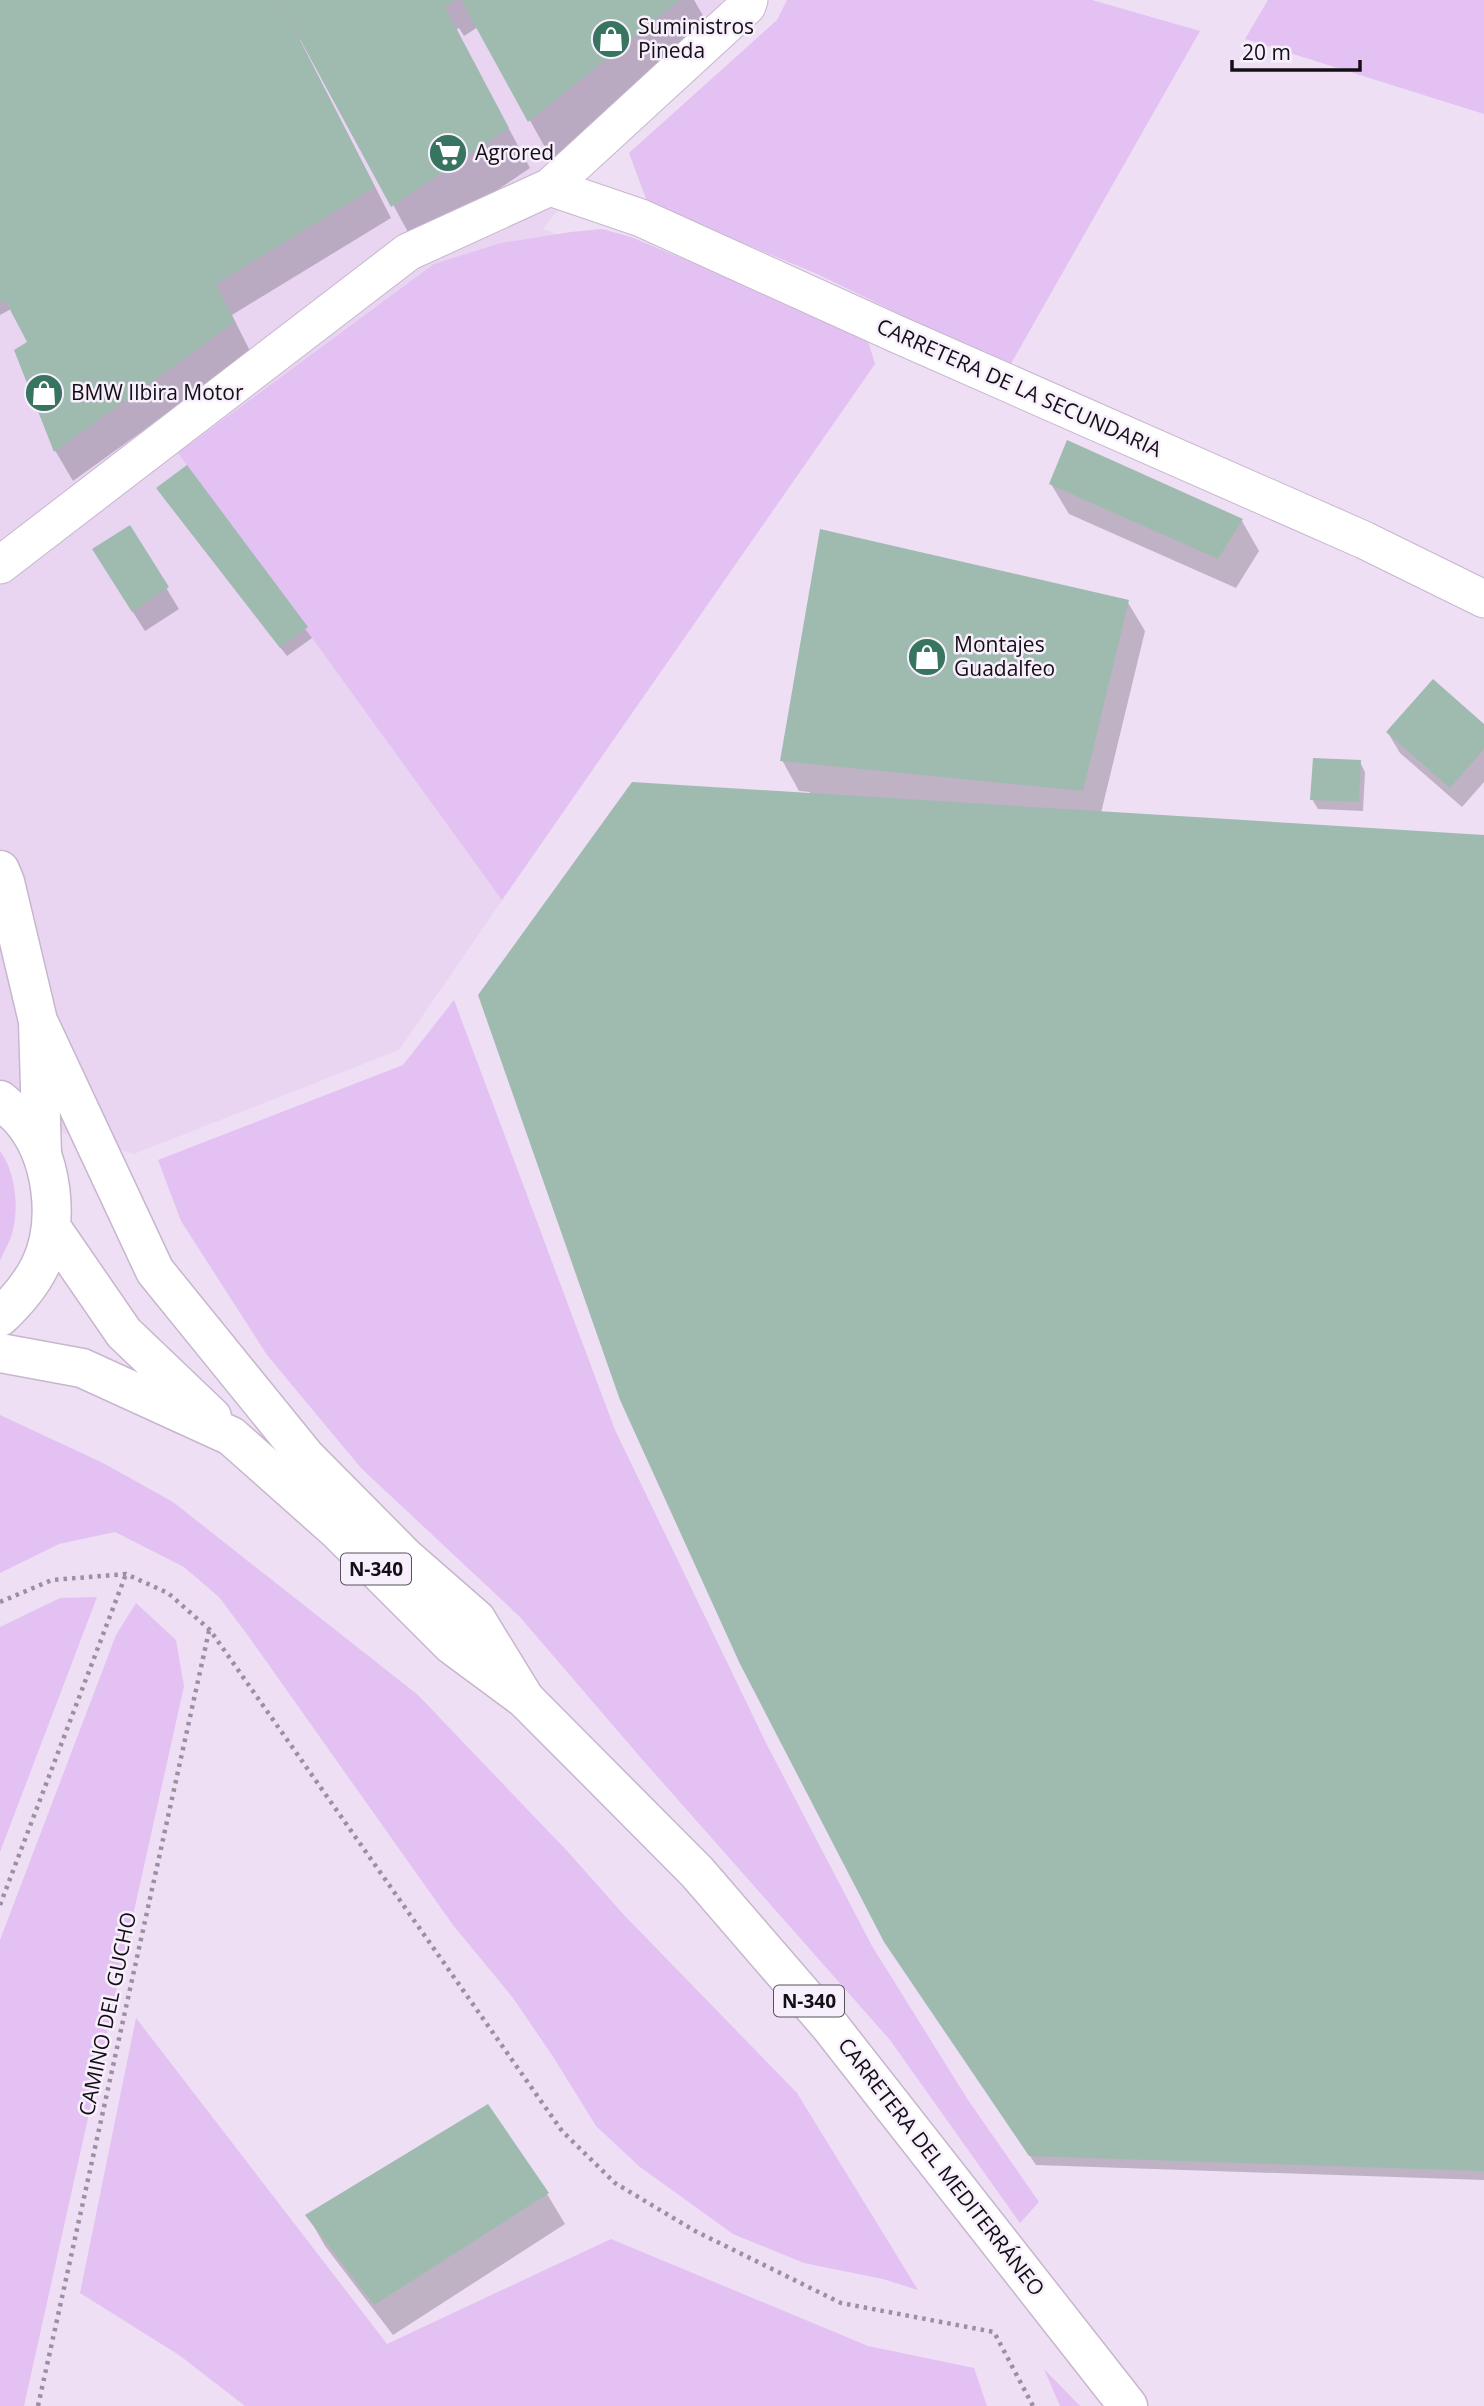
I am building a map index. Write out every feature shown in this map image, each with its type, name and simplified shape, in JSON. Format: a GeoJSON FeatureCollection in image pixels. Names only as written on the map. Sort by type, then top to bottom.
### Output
{"type":"FeatureCollection","features":[{"type":"Feature","properties":{"kind":"main road"},"geometry":{"type":"LineString","coordinates":[[0,870],[38,1021],[42,1155],[51,1191],[51,1227],[40,1265],[19,1299],[0,1317]]}},
{"type":"Feature","properties":{"kind":"main road"},"geometry":{"type":"LineString","coordinates":[[38,1021],[155,1271],[305,1456],[405,1556],[475,1619],[525,1699]]}},
{"type":"Feature","properties":{"kind":"main road"},"geometry":{"type":"LineString","coordinates":[[0,1100],[22,1120],[42,1155]]}},
{"type":"Feature","properties":{"kind":"main road","name":"N-340"},"geometry":{"type":"LineString","coordinates":[[51,1227],[124,1333],[231,1436]]}},
{"type":"Feature","properties":{"kind":"main road","name":"CARRETERA DEL MEDITERRÁNEO"},"geometry":{"type":"LineString","coordinates":[[0,1353],[82,1368],[231,1436],[338,1531],[452,1645],[525,1699],[697,1872],[830,2026],[1128,2406]]}},
{"type":"Feature","properties":{"kind":"street"},"geometry":{"type":"LineString","coordinates":[[0,565],[408,252],[551,187],[747,6],[749,0]]}},
{"type":"Feature","properties":{"kind":"street","name":"CARRETERA DE LA SECUNDARIA"},"geometry":{"type":"LineString","coordinates":[[551,187],[641,218],[1364,540],[1484,599]]}},
{"type":"Feature","properties":{"kind":"path"},"geometry":{"type":"LineString","coordinates":[[0,1602],[52,1580],[126,1574],[168,1594],[210,1630],[562,2131],[615,2183],[695,2231],[841,2302],[994,2332],[1033,2406]]}},
{"type":"Feature","properties":{"kind":"path"},"geometry":{"type":"LineString","coordinates":[[0,1905],[126,1574]]}},
{"type":"Feature","properties":{"kind":"path","name":"CAMINO DEL GUCHO"},"geometry":{"type":"LineString","coordinates":[[38,2406],[210,1630]]}},
{"type":"Feature","properties":{"kind":"shaded area"},"geometry":{"type":"Polygon","coordinates":[[[0,0],[723,0],[543,229],[762,315],[867,370],[399,1050],[134,1154],[0,1114],[0,0]]]}},
{"type":"Feature","properties":{"kind":"shaded area"},"geometry":{"type":"Polygon","coordinates":[[[787,0],[1092,0],[1200,31],[1009,367],[815,273],[648,204],[629,153],[777,20],[787,0]]]}},
{"type":"Feature","properties":{"kind":"shaded area"},"geometry":{"type":"Polygon","coordinates":[[[1268,0],[1484,0],[1484,114],[1245,39],[1268,0]]]}},
{"type":"Feature","properties":{"kind":"shaded area"},"geometry":{"type":"Polygon","coordinates":[[[602,229],[631,237],[855,330],[869,344],[875,364],[502,900],[178,453],[434,264],[501,243],[602,229]]]}},
{"type":"Feature","properties":{"kind":"shaded area"},"geometry":{"type":"Polygon","coordinates":[[[454,1000],[615,1430],[766,1743],[872,1946],[968,2100],[1039,2202],[1020,2223],[890,2040],[519,1616],[361,1468],[267,1355],[181,1221],[158,1160],[403,1065],[454,1000]]]}},
{"type":"Feature","properties":{"kind":"shaded area"},"geometry":{"type":"Polygon","coordinates":[[[0,1151],[12,1178],[16,1210],[12,1234],[0,1261],[0,1151]]]}},
{"type":"Feature","properties":{"kind":"shaded area"},"geometry":{"type":"Polygon","coordinates":[[[0,1415],[103,1463],[173,1502],[418,1695],[569,1853],[624,1915],[797,2093],[918,2290],[883,2279],[804,2263],[733,2234],[640,2167],[596,2126],[513,1998],[453,1925],[249,1637],[219,1597],[184,1567],[115,1532],[59,1544],[0,1573],[0,1415]]]}},
{"type":"Feature","properties":{"kind":"shaded area"},"geometry":{"type":"Polygon","coordinates":[[[97,1597],[0,1852],[0,1627],[60,1598],[97,1597]]]}},
{"type":"Feature","properties":{"kind":"shaded area"},"geometry":{"type":"Polygon","coordinates":[[[136,1603],[176,1640],[184,1686],[24,2406],[0,2406],[0,1940],[116,1635],[136,1603]]]}},
{"type":"Feature","properties":{"kind":"shaded area"},"geometry":{"type":"Polygon","coordinates":[[[136,2018],[387,2344],[611,2239],[868,2346],[974,2368],[987,2406],[245,2406],[179,2355],[80,2293],[136,2018]]]}},
{"type":"Feature","properties":{"kind":"shaded area"},"geometry":{"type":"Polygon","coordinates":[[[1044,2369],[1080,2406],[1060,2406],[1044,2369]]]}},
{"type":"Feature","properties":{"kind":"building"},"geometry":{"type":"Polygon","coordinates":[[[0,0],[456,0],[445,7],[509,128],[391,207],[283,8],[375,187],[216,284],[235,322],[54,452],[14,350],[27,342],[5,300],[0,303],[0,0]]]}},
{"type":"Feature","properties":{"kind":"building"},"geometry":{"type":"Polygon","coordinates":[[[461,0],[680,0],[528,122],[461,0]]]}},
{"type":"Feature","properties":{"kind":"building"},"geometry":{"type":"Polygon","coordinates":[[[1067,440],[1243,519],[1218,559],[1049,484],[1067,440]]]}},
{"type":"Feature","properties":{"kind":"building"},"geometry":{"type":"Polygon","coordinates":[[[187,465],[308,627],[280,648],[156,488],[187,465]]]}},
{"type":"Feature","properties":{"kind":"building"},"geometry":{"type":"Polygon","coordinates":[[[130,525],[169,587],[132,612],[92,549],[130,525]]]}},
{"type":"Feature","properties":{"kind":"building"},"geometry":{"type":"Polygon","coordinates":[[[820,529],[1129,600],[1083,791],[780,761],[820,529]]]}},
{"type":"Feature","properties":{"kind":"building"},"geometry":{"type":"Polygon","coordinates":[[[1433,679],[1484,724],[1484,749],[1450,788],[1386,732],[1433,679]]]}},
{"type":"Feature","properties":{"kind":"building"},"geometry":{"type":"Polygon","coordinates":[[[1313,758],[1361,760],[1359,802],[1310,800],[1313,758]]]}},
{"type":"Feature","properties":{"kind":"building"},"geometry":{"type":"Polygon","coordinates":[[[632,782],[1484,835],[1484,2171],[1029,2156],[884,1942],[740,1664],[620,1400],[478,995],[632,782]]]}},
{"type":"Feature","properties":{"kind":"building"},"geometry":{"type":"Polygon","coordinates":[[[488,2104],[549,2193],[374,2305],[305,2215],[488,2104]]]}},
{"type":"Feature","properties":{"kind":"place","name":"Suministros Pineda"},"geometry":{"type":"Point","coordinates":[611,39]}},
{"type":"Feature","properties":{"kind":"place","name":"Agrored"},"geometry":{"type":"Point","coordinates":[448,153]}},
{"type":"Feature","properties":{"kind":"place","name":"BMW Ilbira Motor"},"geometry":{"type":"Point","coordinates":[44,393]}},
{"type":"Feature","properties":{"kind":"place","name":"Montajes Guadalfeo"},"geometry":{"type":"Point","coordinates":[927,657]}}]}
